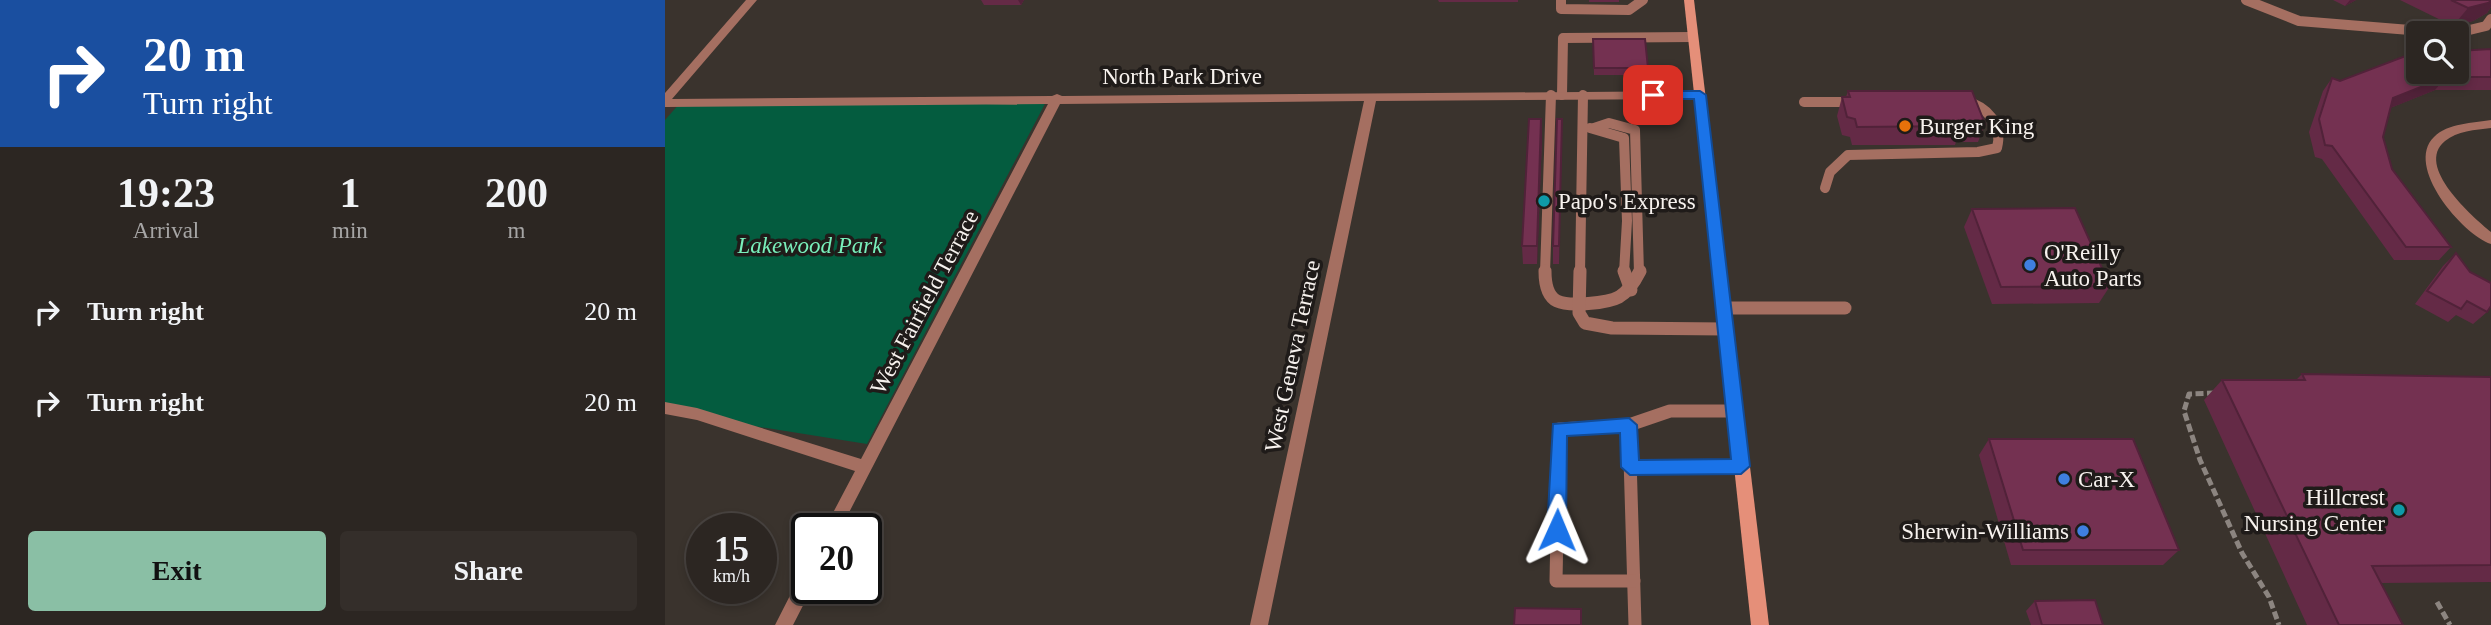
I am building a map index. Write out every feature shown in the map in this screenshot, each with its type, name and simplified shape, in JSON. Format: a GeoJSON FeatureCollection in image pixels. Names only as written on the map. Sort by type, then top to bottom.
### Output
{"type":"FeatureCollection","features":[{"type":"Feature","properties":{"kind":"main road"},"geometry":{"type":"LineString","coordinates":[[1689,0],[1760,625]]}},
{"type":"Feature","properties":{"kind":"street"},"geometry":{"type":"LineString","coordinates":[[665,101],[752,0]]}},
{"type":"Feature","properties":{"kind":"street","name":"North Park Drive"},"geometry":{"type":"LineString","coordinates":[[665,101],[1700,95]]}},
{"type":"Feature","properties":{"kind":"street","name":"West Geneva Terrace"},"geometry":{"type":"LineString","coordinates":[[1259,625],[1371,96]]}},
{"type":"Feature","properties":{"kind":"street","name":"West Fairfield Terrace"},"geometry":{"type":"LineString","coordinates":[[841,513],[1056,97]]}},
{"type":"Feature","properties":{"kind":"street"},"geometry":{"type":"LineString","coordinates":[[2491,124],[2466,126],[2443,138],[2433,149],[2429,169],[2442,195],[2462,217],[2491,239]]}},
{"type":"Feature","properties":{"kind":"street"},"geometry":{"type":"LineString","coordinates":[[665,408],[697,414],[864,467]]}},
{"type":"Feature","properties":{"kind":"street"},"geometry":{"type":"LineString","coordinates":[[784,625],[795,604]]}},
{"type":"Feature","properties":{"kind":"lane"},"geometry":{"type":"LineString","coordinates":[[1561,0],[1561,9],[1615,10],[1629,10],[1643,0]]}},
{"type":"Feature","properties":{"kind":"lane"},"geometry":{"type":"LineString","coordinates":[[2246,0],[2299,21],[2406,30]]}},
{"type":"Feature","properties":{"kind":"lane"},"geometry":{"type":"LineString","coordinates":[[2469,30],[2486,26],[2491,19]]}},
{"type":"Feature","properties":{"kind":"lane"},"geometry":{"type":"LineString","coordinates":[[1586,132],[1601,123],[1618,123],[1635,130],[1641,270],[1631,290],[1619,299],[1558,302],[1550,295],[1545,281],[1556,95],[1563,37],[1693,37]]}},
{"type":"Feature","properties":{"kind":"lane"},"geometry":{"type":"LineString","coordinates":[[1583,95],[1586,132],[1579,313],[1585,323],[1598,327],[1726,329]]}},
{"type":"Feature","properties":{"kind":"lane"},"geometry":{"type":"LineString","coordinates":[[1825,188],[1830,172],[1848,155],[1978,152],[1997,148],[2001,138],[2000,127],[1985,108],[1969,101],[1946,103]]}},
{"type":"Feature","properties":{"kind":"lane"},"geometry":{"type":"LineString","coordinates":[[1804,102],[1867,102]]}},
{"type":"Feature","properties":{"kind":"lane"},"geometry":{"type":"LineString","coordinates":[[1586,132],[1624,138],[1627,226],[1622,241],[1624,276],[1631,290]]}},
{"type":"Feature","properties":{"kind":"lane"},"geometry":{"type":"LineString","coordinates":[[1723,308],[1845,307]]}},
{"type":"Feature","properties":{"kind":"lane"},"geometry":{"type":"LineString","coordinates":[[1634,581],[1556,581],[1559,429],[1629,425],[1670,411],[1735,411]]}},
{"type":"Feature","properties":{"kind":"lane"},"geometry":{"type":"LineString","coordinates":[[1629,425],[1635,625]]}},
{"type":"Feature","properties":{"kind":"lane"},"geometry":{"type":"LineString","coordinates":[[1630,467],[1741,466]]}},
{"type":"Feature","properties":{"kind":"path"},"geometry":{"type":"LineString","coordinates":[[2229,393],[2189,394],[2184,411],[2200,460],[2242,553],[2269,597],[2279,625]]}},
{"type":"Feature","properties":{"kind":"path"},"geometry":{"type":"LineString","coordinates":[[2437,602],[2450,625]]}},
{"type":"Feature","properties":{"kind":"green space","name":"Lakewood Park"},"geometry":{"type":"Polygon","coordinates":[[[1048,98],[867,444],[665,412],[665,120],[680,103],[1048,98]]]}},
{"type":"Feature","properties":{"kind":"building"},"geometry":{"type":"Polygon","coordinates":[[[2451,0],[2491,0],[2491,1],[2468,8],[2451,0]]]}},
{"type":"Feature","properties":{"kind":"building"},"geometry":{"type":"Polygon","coordinates":[[[1593,39],[1645,39],[1648,68],[1594,68],[1593,39]]]}},
{"type":"Feature","properties":{"kind":"building"},"geometry":{"type":"Polygon","coordinates":[[[2491,49],[2491,77],[2469,77],[2469,50],[2491,49]]]}},
{"type":"Feature","properties":{"kind":"building"},"geometry":{"type":"Polygon","coordinates":[[[2406,56],[2406,84],[2428,84],[2393,98],[2383,137],[2392,169],[2451,247],[2406,247],[2332,146],[2325,145],[2319,119],[2332,78],[2340,81],[2406,56]]]}},
{"type":"Feature","properties":{"kind":"building"},"geometry":{"type":"Polygon","coordinates":[[[1848,91],[1972,91],[1985,124],[1857,127],[1855,119],[1847,117],[1842,97],[1850,97],[1848,91]]]}},
{"type":"Feature","properties":{"kind":"building"},"geometry":{"type":"Polygon","coordinates":[[[1529,119],[1541,119],[1537,246],[1522,246],[1529,119]]]}},
{"type":"Feature","properties":{"kind":"building"},"geometry":{"type":"Polygon","coordinates":[[[1557,119],[1562,119],[1559,246],[1553,246],[1557,119]]]}},
{"type":"Feature","properties":{"kind":"building","name":"O'Reilly Auto Parts"},"geometry":{"type":"Polygon","coordinates":[[[2075,208],[2110,286],[2001,287],[1972,209],[2075,208]]]}},
{"type":"Feature","properties":{"kind":"building"},"geometry":{"type":"Polygon","coordinates":[[[2456,253],[2470,272],[2491,283],[2491,306],[2487,312],[2467,301],[2461,309],[2427,291],[2456,253]]]}},
{"type":"Feature","properties":{"kind":"building","name":"Hillcrest Nursing Center"},"geometry":{"type":"Polygon","coordinates":[[[2302,374],[2491,377],[2491,565],[2372,566],[2403,625],[2339,625],[2222,380],[2305,380],[2302,374]]]}},
{"type":"Feature","properties":{"kind":"building"},"geometry":{"type":"Polygon","coordinates":[[[1989,439],[2133,439],[2179,550],[2023,550],[1989,439]]]}},
{"type":"Feature","properties":{"kind":"building"},"geometry":{"type":"Polygon","coordinates":[[[2095,600],[2103,625],[2042,625],[2035,601],[2095,600]]]}},
{"type":"Feature","properties":{"kind":"building"},"geometry":{"type":"Polygon","coordinates":[[[1515,608],[1581,609],[1581,625],[1514,625],[1515,608]]]}},
{"type":"Feature","properties":{"kind":"place","name":"Burger King"},"geometry":{"type":"Point","coordinates":[1905,126]}},
{"type":"Feature","properties":{"kind":"place","name":"Papo's Express"},"geometry":{"type":"Point","coordinates":[1544,201]}},
{"type":"Feature","properties":{"kind":"place","name":"O'Reilly Auto Parts"},"geometry":{"type":"Point","coordinates":[2030,265]}},
{"type":"Feature","properties":{"kind":"place","name":"Car-X"},"geometry":{"type":"Point","coordinates":[2064,479]}},
{"type":"Feature","properties":{"kind":"place","name":"Hillcrest Nursing Center"},"geometry":{"type":"Point","coordinates":[2399,510]}},
{"type":"Feature","properties":{"kind":"place","name":"Sherwin-Williams"},"geometry":{"type":"Point","coordinates":[2083,531]}},
{"type":"Feature","properties":{"kind":"route"},"geometry":{"type":"LineString","coordinates":[[1557,530],[1559,429],[1629,425],[1630,467],[1741,466],[1700,95],[1653,95]]}}]}
